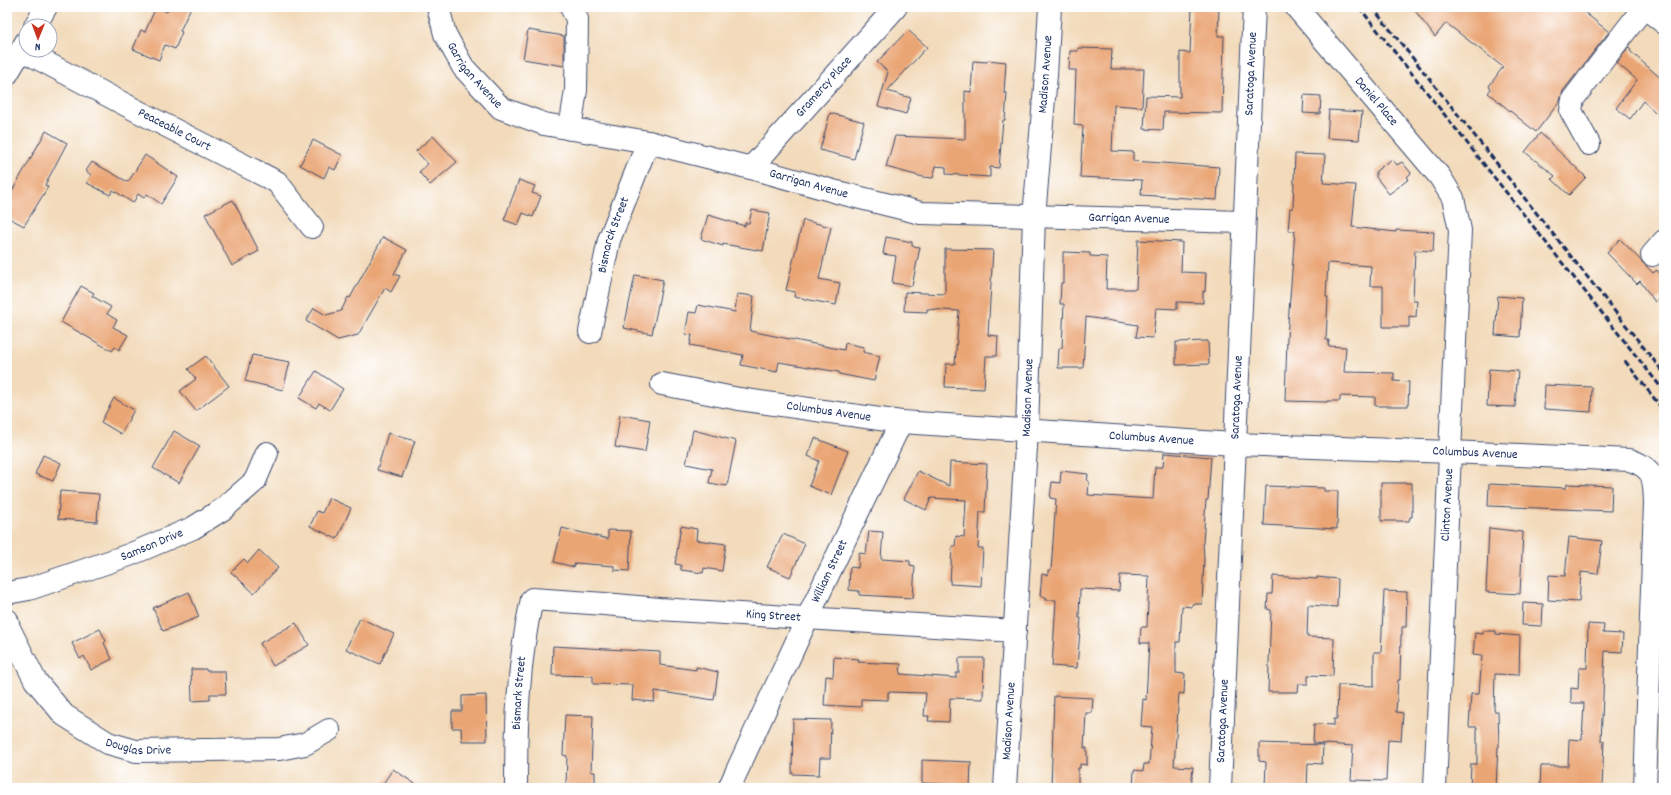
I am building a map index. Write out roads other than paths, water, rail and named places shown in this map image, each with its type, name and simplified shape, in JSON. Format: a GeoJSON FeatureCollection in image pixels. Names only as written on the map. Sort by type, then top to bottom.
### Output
{"type":"FeatureCollection","features":[{"type":"Feature","properties":{"kind":"street"},"geometry":{"type":"LineString","coordinates":[[40,18],[46,7]]}},
{"type":"Feature","properties":{"kind":"street","name":"Garrigan Avenue"},"geometry":{"type":"LineString","coordinates":[[438,7],[446,34],[464,66],[501,108],[544,124],[648,142],[921,213],[1244,222]]}},
{"type":"Feature","properties":{"kind":"street"},"geometry":{"type":"LineString","coordinates":[[570,129],[576,90],[577,19],[571,7]]}},
{"type":"Feature","properties":{"kind":"street","name":"Gramercy Place"},"geometry":{"type":"LineString","coordinates":[[751,168],[896,7]]}},
{"type":"Feature","properties":{"kind":"street","name":"Madison Avenue"},"geometry":{"type":"LineString","coordinates":[[1005,788],[1027,430],[1034,217],[1046,76],[1050,7]]}},
{"type":"Feature","properties":{"kind":"street","name":"Saratoga Avenue"},"geometry":{"type":"LineString","coordinates":[[1220,788],[1254,7]]}},
{"type":"Feature","properties":{"kind":"street","name":"Daniel Place"},"geometry":{"type":"LineString","coordinates":[[1296,7],[1440,177],[1453,198]]}},
{"type":"Feature","properties":{"kind":"street"},"geometry":{"type":"LineString","coordinates":[[1589,144],[1571,111],[1573,99],[1644,7],[1664,23]]}},
{"type":"Feature","properties":{"kind":"street"},"geometry":{"type":"LineString","coordinates":[[7,74],[18,56]]}},
{"type":"Feature","properties":{"kind":"street","name":"Peaceable Court"},"geometry":{"type":"LineString","coordinates":[[45,58],[143,114],[277,182],[312,227]]}},
{"type":"Feature","properties":{"kind":"street","name":"Bismarck Street"},"geometry":{"type":"LineString","coordinates":[[590,332],[609,240],[648,142]]}},
{"type":"Feature","properties":{"kind":"street","name":"Clinton Avenue"},"geometry":{"type":"LineString","coordinates":[[1435,788],[1460,230],[1453,198]]}},
{"type":"Feature","properties":{"kind":"street","name":"Columbus Avenue"},"geometry":{"type":"LineString","coordinates":[[662,384],[739,399],[901,422],[1234,444],[1630,460],[1643,464],[1654,478],[1655,503],[1645,788]]}},
{"type":"Feature","properties":{"kind":"street","name":"William Street"},"geometry":{"type":"LineString","coordinates":[[729,788],[807,619],[901,422]]}},
{"type":"Feature","properties":{"kind":"street","name":"Samson Drive"},"geometry":{"type":"LineString","coordinates":[[7,593],[29,589],[114,560],[193,528],[223,509],[254,481],[267,453]]}},
{"type":"Feature","properties":{"kind":"street","name":"King Street"},"geometry":{"type":"LineString","coordinates":[[532,599],[807,619],[1015,631]]}},
{"type":"Feature","properties":{"kind":"street","name":"Bismark Street"},"geometry":{"type":"LineString","coordinates":[[516,788],[518,689],[525,629],[532,599]]}},
{"type":"Feature","properties":{"kind":"street","name":"Douglas Drive"},"geometry":{"type":"LineString","coordinates":[[7,620],[9,628],[35,680],[64,715],[108,743],[136,751],[279,749],[305,744],[329,730]]}},
{"type":"Feature","properties":{"kind":"railway"},"geometry":{"type":"LineString","coordinates":[[1359,7],[1664,391]]}},
{"type":"Feature","properties":{"kind":"railway"},"geometry":{"type":"LineString","coordinates":[[1372,7],[1664,373]]}},
{"type":"Feature","properties":{"kind":"railway"},"geometry":{"type":"LineString","coordinates":[[1625,361],[1664,411]]}}]}
